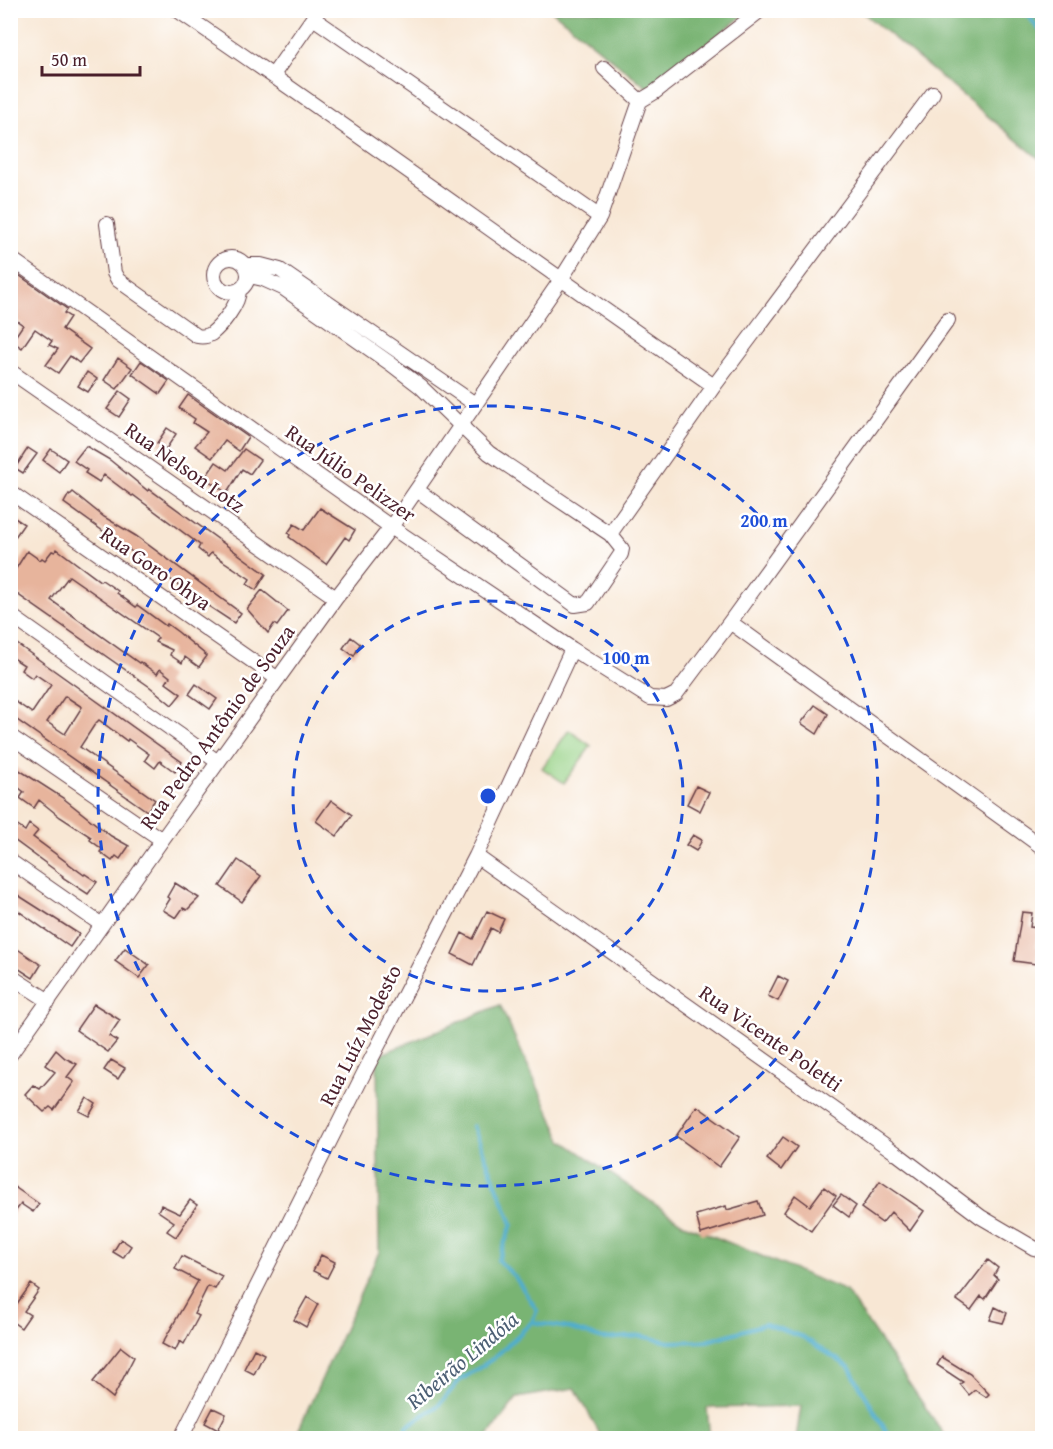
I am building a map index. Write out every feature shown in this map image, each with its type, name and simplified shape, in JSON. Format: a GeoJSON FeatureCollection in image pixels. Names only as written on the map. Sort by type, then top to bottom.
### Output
{"type":"FeatureCollection","features":[{"type":"Feature","properties":{"kind":"street"},"geometry":{"type":"LineString","coordinates":[[177,10],[273,75],[560,280],[714,386]]}},
{"type":"Feature","properties":{"kind":"street"},"geometry":{"type":"LineString","coordinates":[[604,68],[640,101],[655,92],[760,10]]}},
{"type":"Feature","properties":{"kind":"street"},"geometry":{"type":"LineString","coordinates":[[273,75],[315,14],[600,217]]}},
{"type":"Feature","properties":{"kind":"street"},"geometry":{"type":"LineString","coordinates":[[610,534],[714,386],[933,93]]}},
{"type":"Feature","properties":{"kind":"street","name":"Rua Pedro Antônio de Souza"},"geometry":{"type":"LineString","coordinates":[[10,1055],[336,598],[391,527],[560,280],[600,217],[640,101]]}},
{"type":"Feature","properties":{"kind":"street"},"geometry":{"type":"LineString","coordinates":[[106,224],[114,273],[118,280],[197,336],[204,337],[211,334],[238,302],[239,290]]}},
{"type":"Feature","properties":{"kind":"street","name":"Rua Júlio Pelizzer"},"geometry":{"type":"LineString","coordinates":[[10,258],[391,527],[572,649],[650,698],[666,699],[676,694],[730,622]]}},
{"type":"Feature","properties":{"kind":"street"},"geometry":{"type":"LineString","coordinates":[[247,270],[247,282],[239,290],[228,292],[222,289],[215,280],[214,274],[219,263],[235,258],[247,270],[283,288],[421,387],[489,453],[610,534],[622,549],[621,554],[588,603],[575,604],[417,490]]}},
{"type":"Feature","properties":{"kind":"street"},"geometry":{"type":"LineString","coordinates":[[247,270],[261,265],[280,270],[476,404]]}},
{"type":"Feature","properties":{"kind":"street"},"geometry":{"type":"LineString","coordinates":[[948,320],[730,622],[1042,847]]}},
{"type":"Feature","properties":{"kind":"street","name":"Rua Nelson Lotz"},"geometry":{"type":"LineString","coordinates":[[10,371],[336,598]]}},
{"type":"Feature","properties":{"kind":"street","name":"Rua Goro Ohya"},"geometry":{"type":"LineString","coordinates":[[10,492],[278,679]]}},
{"type":"Feature","properties":{"kind":"street"},"geometry":{"type":"LineString","coordinates":[[10,615],[218,762]]}},
{"type":"Feature","properties":{"kind":"street","name":"Rua Luíz Modesto"},"geometry":{"type":"LineString","coordinates":[[181,1438],[352,1096],[476,856],[572,649]]}},
{"type":"Feature","properties":{"kind":"street"},"geometry":{"type":"LineString","coordinates":[[10,736],[162,840]]}},
{"type":"Feature","properties":{"kind":"street","name":"Rua Vicente Poletti"},"geometry":{"type":"LineString","coordinates":[[476,856],[896,1153],[981,1217],[1034,1248],[1042,1250]]}},
{"type":"Feature","properties":{"kind":"street"},"geometry":{"type":"LineString","coordinates":[[10,861],[102,925]]}},
{"type":"Feature","properties":{"kind":"street"},"geometry":{"type":"LineString","coordinates":[[10,976],[49,1002]]}},
{"type":"Feature","properties":{"kind":"green space"},"geometry":{"type":"Polygon","coordinates":[[[552,11],[749,11],[649,89],[552,11]]]}},
{"type":"Feature","properties":{"kind":"green space"},"geometry":{"type":"Polygon","coordinates":[[[861,11],[1042,11],[1042,161],[861,11]]]}},
{"type":"Feature","properties":{"kind":"green space"},"geometry":{"type":"Polygon","coordinates":[[[569,730],[591,746],[564,783],[542,768],[569,730]]]}},
{"type":"Feature","properties":{"kind":"green space"},"geometry":{"type":"Polygon","coordinates":[[[500,1005],[562,1140],[684,1224],[846,1291],[943,1433],[949,1438],[796,1438],[801,1406],[707,1408],[710,1438],[602,1438],[575,1388],[517,1398],[486,1438],[295,1438],[379,1252],[377,1056],[500,1005]]]}},
{"type":"Feature","properties":{"kind":"building"},"geometry":{"type":"Polygon","coordinates":[[[10,269],[67,309],[64,313],[70,317],[62,329],[90,349],[79,363],[70,356],[58,373],[46,365],[58,349],[49,345],[52,341],[35,329],[22,348],[12,341],[23,325],[10,316],[10,269]]]}},
{"type":"Feature","properties":{"kind":"building"},"geometry":{"type":"Polygon","coordinates":[[[118,358],[132,368],[117,389],[104,380],[118,358]]]}},
{"type":"Feature","properties":{"kind":"building"},"geometry":{"type":"Polygon","coordinates":[[[141,361],[169,381],[160,394],[132,374],[141,361]]]}},
{"type":"Feature","properties":{"kind":"building"},"geometry":{"type":"Polygon","coordinates":[[[87,372],[97,379],[88,392],[78,386],[87,372]]]}},
{"type":"Feature","properties":{"kind":"building"},"geometry":{"type":"Polygon","coordinates":[[[120,391],[131,399],[119,417],[107,409],[120,391]]]}},
{"type":"Feature","properties":{"kind":"building"},"geometry":{"type":"Polygon","coordinates":[[[188,395],[248,437],[239,451],[225,441],[212,458],[195,446],[207,432],[193,423],[195,419],[179,408],[188,395]]]}},
{"type":"Feature","properties":{"kind":"building"},"geometry":{"type":"Polygon","coordinates":[[[167,428],[176,434],[166,449],[157,443],[167,428]]]}},
{"type":"Feature","properties":{"kind":"building"},"geometry":{"type":"Polygon","coordinates":[[[86,446],[110,460],[148,491],[149,489],[266,574],[256,590],[247,584],[250,579],[211,553],[208,557],[198,549],[200,545],[104,475],[99,482],[85,473],[87,470],[74,461],[86,446]]]}},
{"type":"Feature","properties":{"kind":"building"},"geometry":{"type":"Polygon","coordinates":[[[28,448],[37,454],[23,473],[15,468],[28,448]]]}},
{"type":"Feature","properties":{"kind":"building"},"geometry":{"type":"Polygon","coordinates":[[[51,449],[67,460],[59,472],[43,460],[51,449]]]}},
{"type":"Feature","properties":{"kind":"building"},"geometry":{"type":"Polygon","coordinates":[[[244,449],[260,460],[250,474],[242,469],[227,493],[205,478],[216,462],[228,470],[244,449]]]}},
{"type":"Feature","properties":{"kind":"building"},"geometry":{"type":"Polygon","coordinates":[[[73,492],[104,517],[136,536],[241,613],[234,623],[64,503],[69,494],[73,492]]]}},
{"type":"Feature","properties":{"kind":"building"},"geometry":{"type":"Polygon","coordinates":[[[320,508],[355,530],[349,540],[345,537],[326,564],[289,537],[288,533],[294,524],[304,530],[320,508]]]}},
{"type":"Feature","properties":{"kind":"building"},"geometry":{"type":"Polygon","coordinates":[[[10,515],[24,524],[10,544],[10,515]]]}},
{"type":"Feature","properties":{"kind":"building"},"geometry":{"type":"Polygon","coordinates":[[[57,549],[100,581],[102,580],[118,591],[117,593],[136,607],[137,605],[166,626],[167,624],[207,656],[199,667],[185,657],[182,663],[170,655],[172,650],[155,642],[158,638],[69,576],[51,600],[139,663],[157,674],[160,669],[170,677],[166,683],[181,694],[172,705],[150,687],[10,589],[10,578],[27,551],[40,560],[42,558],[45,560],[52,551],[55,552],[57,549]]]}},
{"type":"Feature","properties":{"kind":"building"},"geometry":{"type":"Polygon","coordinates":[[[262,590],[288,611],[277,626],[274,624],[268,633],[247,609],[262,590]]]}},
{"type":"Feature","properties":{"kind":"building"},"geometry":{"type":"Polygon","coordinates":[[[351,637],[360,644],[354,656],[343,648],[351,637]]]}},
{"type":"Feature","properties":{"kind":"building"},"geometry":{"type":"Polygon","coordinates":[[[10,639],[182,762],[175,772],[160,761],[155,768],[145,760],[149,754],[99,720],[95,724],[80,747],[155,800],[147,811],[10,715],[10,698],[32,713],[51,685],[35,674],[32,678],[21,670],[24,665],[10,656],[10,639]],[[65,696],[47,722],[65,734],[82,707],[65,696]]]}},
{"type":"Feature","properties":{"kind":"building"},"geometry":{"type":"Polygon","coordinates":[[[196,684],[217,699],[210,709],[189,694],[196,684]]]}},
{"type":"Feature","properties":{"kind":"building"},"geometry":{"type":"Polygon","coordinates":[[[815,705],[828,714],[817,734],[801,723],[815,705]]]}},
{"type":"Feature","properties":{"kind":"building"},"geometry":{"type":"Polygon","coordinates":[[[10,764],[63,798],[111,836],[129,846],[120,859],[116,856],[112,861],[100,852],[102,849],[90,840],[91,837],[39,800],[34,808],[20,798],[24,792],[10,781],[10,764]]]}},
{"type":"Feature","properties":{"kind":"building"},"geometry":{"type":"Polygon","coordinates":[[[696,786],[709,792],[700,811],[687,804],[696,786]]]}},
{"type":"Feature","properties":{"kind":"building"},"geometry":{"type":"Polygon","coordinates":[[[331,800],[352,815],[337,836],[316,821],[331,800]]]}},
{"type":"Feature","properties":{"kind":"building"},"geometry":{"type":"Polygon","coordinates":[[[10,821],[25,831],[29,824],[38,831],[33,837],[97,882],[88,894],[10,837],[10,821]]]}},
{"type":"Feature","properties":{"kind":"building"},"geometry":{"type":"Polygon","coordinates":[[[693,835],[702,840],[696,851],[686,845],[693,835]]]}},
{"type":"Feature","properties":{"kind":"building"},"geometry":{"type":"Polygon","coordinates":[[[238,860],[261,876],[242,902],[220,886],[238,860]]]}},
{"type":"Feature","properties":{"kind":"building"},"geometry":{"type":"Polygon","coordinates":[[[175,883],[199,898],[187,910],[183,908],[176,918],[163,910],[170,899],[167,897],[175,883]]]}},
{"type":"Feature","properties":{"kind":"building"},"geometry":{"type":"Polygon","coordinates":[[[10,890],[79,934],[70,947],[10,905],[10,890]]]}},
{"type":"Feature","properties":{"kind":"building"},"geometry":{"type":"Polygon","coordinates":[[[487,911],[504,919],[498,932],[491,928],[473,965],[452,954],[462,933],[473,939],[487,911]]]}},
{"type":"Feature","properties":{"kind":"building"},"geometry":{"type":"Polygon","coordinates":[[[1022,912],[1032,913],[1030,927],[1038,928],[1035,947],[1039,947],[1036,964],[1014,961],[1022,912]]]}},
{"type":"Feature","properties":{"kind":"building"},"geometry":{"type":"Polygon","coordinates":[[[10,944],[41,965],[33,978],[10,963],[10,944]]]}},
{"type":"Feature","properties":{"kind":"building"},"geometry":{"type":"Polygon","coordinates":[[[125,948],[149,965],[139,978],[115,961],[125,948]]]}},
{"type":"Feature","properties":{"kind":"building"},"geometry":{"type":"Polygon","coordinates":[[[778,976],[788,981],[778,1001],[768,996],[778,976]]]}},
{"type":"Feature","properties":{"kind":"building"},"geometry":{"type":"Polygon","coordinates":[[[94,1004],[120,1020],[109,1036],[117,1041],[108,1052],[76,1030],[94,1004]]]}},
{"type":"Feature","properties":{"kind":"building"},"geometry":{"type":"Polygon","coordinates":[[[56,1050],[77,1064],[67,1077],[74,1082],[54,1110],[50,1107],[44,1112],[25,1094],[33,1085],[40,1089],[55,1072],[45,1065],[56,1050]]]}},
{"type":"Feature","properties":{"kind":"building"},"geometry":{"type":"Polygon","coordinates":[[[111,1060],[125,1068],[118,1079],[104,1070],[111,1060]]]}},
{"type":"Feature","properties":{"kind":"building"},"geometry":{"type":"Polygon","coordinates":[[[87,1098],[96,1104],[89,1116],[79,1111],[87,1098]]]}},
{"type":"Feature","properties":{"kind":"building"},"geometry":{"type":"Polygon","coordinates":[[[697,1106],[740,1137],[719,1167],[676,1136],[697,1106]]]}},
{"type":"Feature","properties":{"kind":"building"},"geometry":{"type":"Polygon","coordinates":[[[783,1137],[797,1147],[781,1170],[767,1159],[783,1137]]]}},
{"type":"Feature","properties":{"kind":"building"},"geometry":{"type":"Polygon","coordinates":[[[880,1181],[924,1211],[910,1231],[891,1212],[882,1223],[861,1208],[880,1181]]]}},
{"type":"Feature","properties":{"kind":"building"},"geometry":{"type":"Polygon","coordinates":[[[10,1184],[39,1204],[33,1212],[21,1204],[10,1218],[10,1184]]]}},
{"type":"Feature","properties":{"kind":"building"},"geometry":{"type":"Polygon","coordinates":[[[824,1187],[836,1196],[811,1231],[784,1212],[795,1195],[810,1206],[824,1187]]]}},
{"type":"Feature","properties":{"kind":"building"},"geometry":{"type":"Polygon","coordinates":[[[841,1195],[856,1206],[849,1217],[833,1205],[841,1195]]]}},
{"type":"Feature","properties":{"kind":"building"},"geometry":{"type":"Polygon","coordinates":[[[190,1200],[197,1205],[176,1237],[167,1231],[174,1222],[158,1211],[161,1205],[180,1214],[190,1200]]]}},
{"type":"Feature","properties":{"kind":"building"},"geometry":{"type":"Polygon","coordinates":[[[758,1201],[763,1215],[701,1234],[696,1215],[726,1206],[727,1210],[758,1201]]]}},
{"type":"Feature","properties":{"kind":"building"},"geometry":{"type":"Polygon","coordinates":[[[121,1239],[131,1246],[123,1258],[113,1252],[121,1239]]]}},
{"type":"Feature","properties":{"kind":"building"},"geometry":{"type":"Polygon","coordinates":[[[321,1255],[335,1262],[327,1278],[313,1271],[321,1255]]]}},
{"type":"Feature","properties":{"kind":"building"},"geometry":{"type":"Polygon","coordinates":[[[182,1256],[222,1276],[215,1289],[208,1286],[194,1314],[199,1316],[184,1344],[180,1341],[175,1351],[162,1344],[198,1281],[175,1269],[182,1256]]]}},
{"type":"Feature","properties":{"kind":"building"},"geometry":{"type":"Polygon","coordinates":[[[988,1260],[998,1268],[994,1275],[998,1279],[985,1299],[981,1296],[971,1310],[957,1300],[988,1260]]]}},
{"type":"Feature","properties":{"kind":"building"},"geometry":{"type":"Polygon","coordinates":[[[31,1284],[39,1290],[24,1311],[30,1315],[21,1328],[10,1320],[10,1302],[16,1305],[31,1284]]]}},
{"type":"Feature","properties":{"kind":"building"},"geometry":{"type":"Polygon","coordinates":[[[307,1297],[318,1304],[306,1327],[294,1320],[307,1297]]]}},
{"type":"Feature","properties":{"kind":"building"},"geometry":{"type":"Polygon","coordinates":[[[995,1307],[1007,1313],[1003,1323],[990,1320],[995,1307]]]}},
{"type":"Feature","properties":{"kind":"building"},"geometry":{"type":"Polygon","coordinates":[[[121,1347],[134,1357],[113,1398],[93,1382],[121,1347]]]}},
{"type":"Feature","properties":{"kind":"building"},"geometry":{"type":"Polygon","coordinates":[[[254,1349],[264,1354],[254,1374],[244,1369],[254,1349]]]}},
{"type":"Feature","properties":{"kind":"building"},"geometry":{"type":"Polygon","coordinates":[[[942,1357],[970,1374],[989,1394],[986,1397],[975,1390],[969,1395],[960,1384],[963,1382],[937,1365],[942,1357]]]}},
{"type":"Feature","properties":{"kind":"building"},"geometry":{"type":"Polygon","coordinates":[[[213,1408],[226,1414],[218,1430],[205,1423],[213,1408]]]}},
{"type":"Feature","properties":{"kind":"waterway","name":"Ribeirão Lindóia"},"geometry":{"type":"LineString","coordinates":[[1025,10],[1042,32]]}},
{"type":"Feature","properties":{"kind":"waterway"},"geometry":{"type":"LineString","coordinates":[[473,1126],[512,1224],[498,1260],[515,1277],[537,1310],[532,1322]]}},
{"type":"Feature","properties":{"kind":"waterway","name":"Ribeirão Lindóia"},"geometry":{"type":"LineString","coordinates":[[403,1438],[407,1426],[439,1405],[459,1381],[494,1358],[532,1322],[568,1328],[603,1339],[641,1336],[669,1342],[707,1341],[765,1324],[803,1337],[849,1367],[890,1438]]}}]}
